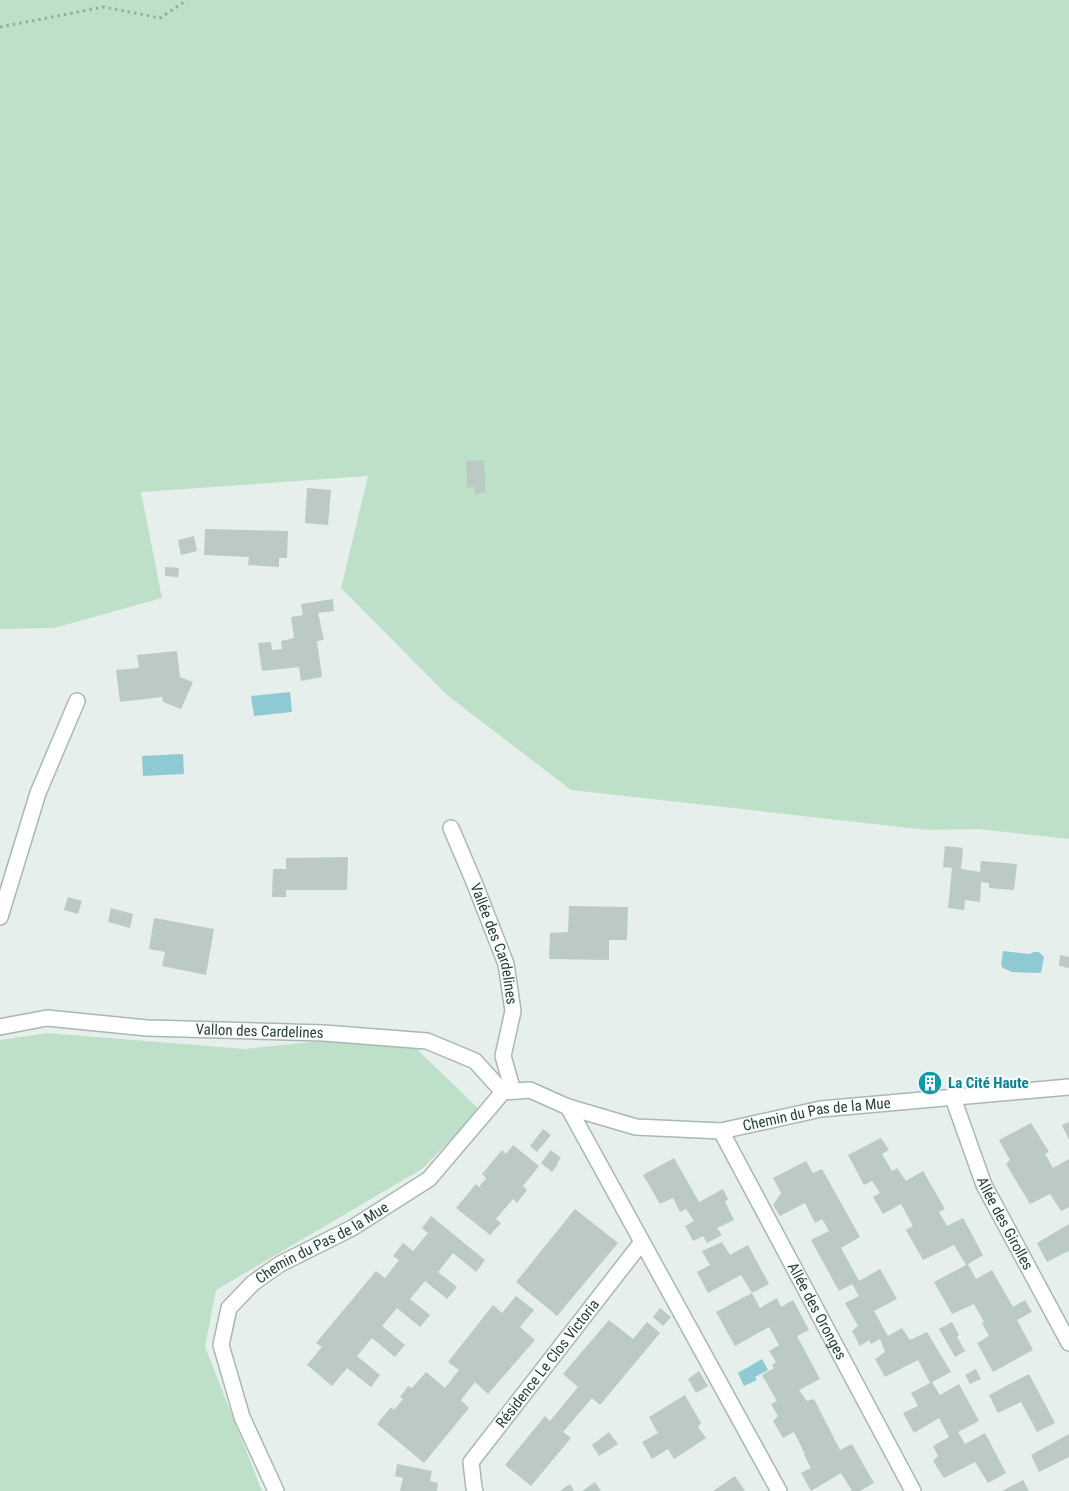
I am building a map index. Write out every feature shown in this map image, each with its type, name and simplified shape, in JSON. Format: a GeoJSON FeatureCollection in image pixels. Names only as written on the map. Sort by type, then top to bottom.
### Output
{"type":"FeatureCollection","features":[{"type":"Feature","properties":{"kind":"street"},"geometry":{"type":"LineString","coordinates":[[0,917],[38,794],[77,701]]}},
{"type":"Feature","properties":{"kind":"street","name":"Vallée des Cardelines"},"geometry":{"type":"LineString","coordinates":[[451,828],[506,964],[513,1011],[503,1056],[508,1092]]}},
{"type":"Feature","properties":{"kind":"street","name":"Vallon des Cardelines"},"geometry":{"type":"LineString","coordinates":[[0,1027],[47,1018],[147,1028],[324,1033],[427,1041],[475,1061],[508,1092]]}},
{"type":"Feature","properties":{"kind":"street","name":"Chemin du Pas de la Mue"},"geometry":{"type":"LineString","coordinates":[[276,1491],[242,1417],[221,1344],[229,1308],[253,1283],[280,1264],[352,1228],[429,1179],[508,1092],[530,1090],[568,1107],[636,1126],[721,1131],[821,1109],[1069,1087]]}},
{"type":"Feature","properties":{"kind":"street","name":"Allée des Girolles"},"geometry":{"type":"LineString","coordinates":[[952,1098],[984,1185],[1069,1343]]}},
{"type":"Feature","properties":{"kind":"street"},"geometry":{"type":"LineString","coordinates":[[568,1107],[779,1491]]}},
{"type":"Feature","properties":{"kind":"street","name":"Allée des Oronges"},"geometry":{"type":"LineString","coordinates":[[721,1131],[913,1491]]}},
{"type":"Feature","properties":{"kind":"street","name":"Résidence Le Clos Victoria"},"geometry":{"type":"LineString","coordinates":[[475,1491],[471,1462],[642,1242]]}},
{"type":"Feature","properties":{"kind":"path"},"geometry":{"type":"LineString","coordinates":[[0,27],[104,7],[160,18],[187,0]]}},
{"type":"Feature","properties":{"kind":"green space"},"geometry":{"type":"Polygon","coordinates":[[[0,0],[1069,0],[1069,839],[978,829],[928,830],[571,790],[447,695],[341,588],[368,476],[141,492],[162,598],[54,628],[0,629],[0,0]]]}},
{"type":"Feature","properties":{"kind":"green space"},"geometry":{"type":"Polygon","coordinates":[[[47,1033],[245,1049],[400,1033],[480,1110],[422,1169],[216,1290],[205,1347],[262,1491],[0,1491],[0,1040],[47,1033]]]}},
{"type":"Feature","properties":{"kind":"water"},"geometry":{"type":"Polygon","coordinates":[[[290,692],[292,712],[254,716],[251,696],[290,692]]]}},
{"type":"Feature","properties":{"kind":"water"},"geometry":{"type":"Polygon","coordinates":[[[183,754],[184,774],[143,776],[142,756],[183,754]]]}},
{"type":"Feature","properties":{"kind":"water"},"geometry":{"type":"Polygon","coordinates":[[[1003,951],[1030,954],[1039,952],[1044,957],[1041,973],[1012,972],[1003,968],[1001,965],[1003,951]]]}},
{"type":"Feature","properties":{"kind":"water"},"geometry":{"type":"Polygon","coordinates":[[[762,1359],[768,1370],[755,1377],[757,1380],[744,1386],[738,1373],[762,1359]]]}},
{"type":"Feature","properties":{"kind":"building"},"geometry":{"type":"Polygon","coordinates":[[[484,460],[486,492],[475,494],[474,487],[467,488],[466,461],[484,460]]]}},
{"type":"Feature","properties":{"kind":"building"},"geometry":{"type":"Polygon","coordinates":[[[307,488],[331,490],[328,525],[305,523],[307,488]]]}},
{"type":"Feature","properties":{"kind":"building"},"geometry":{"type":"Polygon","coordinates":[[[205,529],[288,531],[287,558],[279,558],[279,567],[248,565],[249,557],[204,555],[205,529]]]}},
{"type":"Feature","properties":{"kind":"building"},"geometry":{"type":"Polygon","coordinates":[[[194,536],[197,551],[181,555],[178,540],[194,536]]]}},
{"type":"Feature","properties":{"kind":"building"},"geometry":{"type":"Polygon","coordinates":[[[165,567],[179,568],[178,577],[165,576],[165,567]]]}},
{"type":"Feature","properties":{"kind":"building"},"geometry":{"type":"Polygon","coordinates":[[[333,599],[334,611],[318,613],[324,640],[317,641],[322,677],[301,681],[299,667],[262,671],[258,643],[271,642],[272,650],[282,649],[281,641],[294,638],[291,617],[303,615],[301,604],[333,599]]]}},
{"type":"Feature","properties":{"kind":"building"},"geometry":{"type":"Polygon","coordinates":[[[177,651],[180,677],[193,682],[181,709],[163,702],[162,697],[120,702],[116,670],[139,668],[137,655],[177,651]]]}},
{"type":"Feature","properties":{"kind":"building"},"geometry":{"type":"Polygon","coordinates":[[[945,846],[963,848],[961,869],[980,872],[981,861],[1017,864],[1014,890],[989,888],[989,883],[981,882],[980,902],[965,900],[964,910],[948,908],[952,868],[943,867],[945,846]]]}},
{"type":"Feature","properties":{"kind":"building"},"geometry":{"type":"Polygon","coordinates":[[[348,857],[347,890],[286,890],[286,897],[272,897],[273,869],[286,869],[286,858],[348,857]]]}},
{"type":"Feature","properties":{"kind":"building"},"geometry":{"type":"Polygon","coordinates":[[[68,897],[82,901],[78,914],[64,910],[68,897]]]}},
{"type":"Feature","properties":{"kind":"building"},"geometry":{"type":"Polygon","coordinates":[[[569,906],[628,907],[627,940],[609,940],[609,960],[549,959],[550,933],[568,932],[569,906]]]}},
{"type":"Feature","properties":{"kind":"building"},"geometry":{"type":"Polygon","coordinates":[[[111,908],[133,914],[130,928],[108,922],[111,908]]]}},
{"type":"Feature","properties":{"kind":"building"},"geometry":{"type":"Polygon","coordinates":[[[154,918],[214,929],[206,975],[162,966],[165,952],[149,949],[154,918]]]}},
{"type":"Feature","properties":{"kind":"building"},"geometry":{"type":"Polygon","coordinates":[[[1060,955],[1069,957],[1069,968],[1059,966],[1060,955]]]}},
{"type":"Feature","properties":{"kind":"building","name":"La Cité Haute"},"geometry":{"type":"Polygon","coordinates":[[[937,1079],[938,1086],[923,1087],[922,1080],[937,1079]]]}},
{"type":"Feature","properties":{"kind":"building"},"geometry":{"type":"Polygon","coordinates":[[[1069,1122],[1069,1140],[1062,1125],[1069,1122]]]}},
{"type":"Feature","properties":{"kind":"building"},"geometry":{"type":"Polygon","coordinates":[[[1031,1123],[1049,1152],[1045,1154],[1053,1168],[1069,1159],[1069,1207],[1061,1211],[1050,1194],[1030,1204],[1006,1164],[1010,1160],[999,1140],[1031,1123]]]}},
{"type":"Feature","properties":{"kind":"building"},"geometry":{"type":"Polygon","coordinates":[[[543,1129],[551,1135],[537,1152],[530,1146],[543,1129]]]}},
{"type":"Feature","properties":{"kind":"building"},"geometry":{"type":"Polygon","coordinates":[[[881,1138],[889,1150],[882,1154],[892,1171],[897,1168],[906,1181],[923,1171],[945,1209],[939,1212],[947,1226],[963,1218],[983,1255],[968,1264],[976,1279],[992,1270],[1013,1307],[1025,1300],[1032,1312],[1017,1320],[1033,1350],[993,1372],[977,1343],[989,1336],[974,1304],[952,1314],[934,1282],[966,1265],[954,1245],[923,1260],[906,1230],[913,1226],[901,1204],[883,1214],[873,1197],[880,1193],[872,1181],[864,1185],[848,1155],[881,1138]]]}},
{"type":"Feature","properties":{"kind":"building"},"geometry":{"type":"Polygon","coordinates":[[[513,1145],[539,1166],[523,1186],[527,1190],[517,1203],[513,1199],[496,1219],[501,1223],[490,1235],[456,1208],[476,1184],[479,1187],[486,1178],[482,1174],[502,1150],[506,1154],[513,1145]]]}},
{"type":"Feature","properties":{"kind":"building"},"geometry":{"type":"Polygon","coordinates":[[[551,1150],[561,1158],[552,1172],[541,1163],[551,1150]]]}},
{"type":"Feature","properties":{"kind":"building"},"geometry":{"type":"Polygon","coordinates":[[[674,1158],[699,1202],[723,1189],[728,1199],[725,1202],[734,1220],[717,1228],[722,1235],[707,1243],[703,1236],[693,1241],[685,1226],[694,1221],[686,1209],[680,1212],[673,1198],[660,1204],[643,1175],[674,1158]]]}},
{"type":"Feature","properties":{"kind":"building"},"geometry":{"type":"Polygon","coordinates":[[[806,1161],[813,1173],[822,1169],[860,1237],[841,1248],[859,1281],[880,1269],[897,1299],[874,1311],[888,1336],[902,1328],[910,1340],[927,1332],[951,1372],[932,1382],[940,1395],[959,1384],[979,1421],[958,1432],[965,1444],[985,1433],[1006,1473],[988,1483],[975,1462],[944,1478],[933,1461],[938,1456],[933,1446],[949,1437],[939,1418],[914,1433],[903,1413],[918,1406],[911,1393],[930,1383],[918,1360],[885,1377],[875,1359],[885,1352],[880,1339],[871,1344],[869,1340],[860,1346],[852,1331],[858,1326],[845,1303],[859,1296],[852,1284],[839,1291],[811,1240],[829,1231],[822,1219],[815,1223],[805,1203],[780,1216],[773,1205],[781,1193],[773,1178],[806,1161]]]}},
{"type":"Feature","properties":{"kind":"building"},"geometry":{"type":"Polygon","coordinates":[[[575,1209],[618,1243],[557,1316],[516,1282],[575,1209]]]}},
{"type":"Feature","properties":{"kind":"building"},"geometry":{"type":"Polygon","coordinates":[[[431,1216],[485,1260],[476,1272],[453,1253],[438,1272],[457,1287],[447,1299],[425,1281],[410,1299],[430,1315],[420,1327],[397,1308],[382,1326],[405,1345],[395,1357],[372,1338],[357,1356],[380,1375],[371,1387],[347,1368],[332,1386],[307,1365],[322,1347],[316,1343],[376,1271],[385,1278],[399,1260],[393,1256],[403,1243],[413,1251],[428,1233],[422,1228],[431,1216]]]}},
{"type":"Feature","properties":{"kind":"building"},"geometry":{"type":"Polygon","coordinates":[[[1069,1224],[1069,1253],[1068,1251],[1047,1262],[1037,1243],[1069,1224]]]}},
{"type":"Feature","properties":{"kind":"building"},"geometry":{"type":"Polygon","coordinates":[[[722,1242],[730,1255],[748,1245],[769,1284],[752,1293],[741,1275],[708,1293],[697,1272],[710,1265],[702,1251],[722,1242]]]}},
{"type":"Feature","properties":{"kind":"building"},"geometry":{"type":"Polygon","coordinates":[[[752,1293],[760,1308],[777,1298],[781,1307],[793,1300],[809,1330],[797,1336],[820,1379],[799,1390],[807,1401],[814,1399],[840,1450],[852,1444],[874,1483],[860,1491],[852,1491],[841,1473],[811,1491],[801,1473],[811,1468],[794,1432],[783,1438],[773,1421],[778,1416],[771,1404],[777,1401],[762,1375],[774,1368],[772,1365],[776,1362],[769,1351],[779,1345],[769,1327],[735,1346],[716,1312],[752,1293]]]}},
{"type":"Feature","properties":{"kind":"building"},"geometry":{"type":"Polygon","coordinates":[[[516,1296],[534,1310],[520,1327],[535,1340],[488,1394],[475,1382],[461,1400],[469,1408],[424,1463],[377,1424],[391,1407],[394,1410],[403,1399],[400,1397],[408,1386],[412,1388],[426,1372],[445,1388],[459,1370],[448,1362],[493,1305],[502,1313],[516,1296]]]}},
{"type":"Feature","properties":{"kind":"building"},"geometry":{"type":"Polygon","coordinates":[[[660,1308],[671,1317],[663,1326],[653,1317],[660,1308]]]}},
{"type":"Feature","properties":{"kind":"building"},"geometry":{"type":"Polygon","coordinates":[[[609,1320],[633,1339],[647,1322],[660,1333],[600,1405],[592,1398],[563,1432],[571,1438],[531,1486],[505,1465],[545,1416],[550,1421],[578,1387],[563,1374],[609,1320]]]}},
{"type":"Feature","properties":{"kind":"building"},"geometry":{"type":"Polygon","coordinates":[[[952,1322],[959,1335],[957,1337],[965,1351],[955,1357],[939,1329],[952,1322]]]}},
{"type":"Feature","properties":{"kind":"building"},"geometry":{"type":"Polygon","coordinates":[[[976,1369],[981,1379],[970,1384],[965,1375],[976,1369]]]}},
{"type":"Feature","properties":{"kind":"building"},"geometry":{"type":"Polygon","coordinates":[[[699,1371],[708,1386],[696,1393],[688,1379],[699,1371]]]}},
{"type":"Feature","properties":{"kind":"building"},"geometry":{"type":"Polygon","coordinates":[[[1029,1374],[1055,1423],[1037,1432],[1021,1402],[998,1413],[989,1395],[1029,1374]]]}},
{"type":"Feature","properties":{"kind":"building"},"geometry":{"type":"Polygon","coordinates":[[[685,1395],[701,1423],[698,1427],[706,1438],[674,1459],[668,1449],[652,1459],[642,1442],[658,1433],[649,1417],[685,1395]]]}},
{"type":"Feature","properties":{"kind":"building"},"geometry":{"type":"Polygon","coordinates":[[[609,1432],[618,1444],[599,1456],[592,1445],[609,1432]]]}},
{"type":"Feature","properties":{"kind":"building"},"geometry":{"type":"Polygon","coordinates":[[[1069,1434],[1069,1457],[1039,1472],[1031,1455],[1069,1434]]]}},
{"type":"Feature","properties":{"kind":"building"},"geometry":{"type":"Polygon","coordinates":[[[397,1464],[432,1471],[430,1481],[438,1483],[437,1491],[400,1491],[403,1478],[395,1476],[397,1464]]]}},
{"type":"Feature","properties":{"kind":"building"},"geometry":{"type":"Polygon","coordinates":[[[735,1476],[745,1491],[713,1491],[735,1476]]]}},
{"type":"Feature","properties":{"kind":"building"},"geometry":{"type":"Polygon","coordinates":[[[1023,1480],[1029,1491],[1002,1491],[1023,1480]]]}},
{"type":"Feature","properties":{"kind":"building"},"geometry":{"type":"Polygon","coordinates":[[[595,1482],[601,1491],[582,1491],[595,1482]]]}},
{"type":"Feature","properties":{"kind":"building"},"geometry":{"type":"Polygon","coordinates":[[[570,1484],[574,1491],[560,1491],[570,1484]]]}},
{"type":"Feature","properties":{"kind":"place","name":"La Cité Haute"},"geometry":{"type":"Point","coordinates":[930,1083]}}]}
